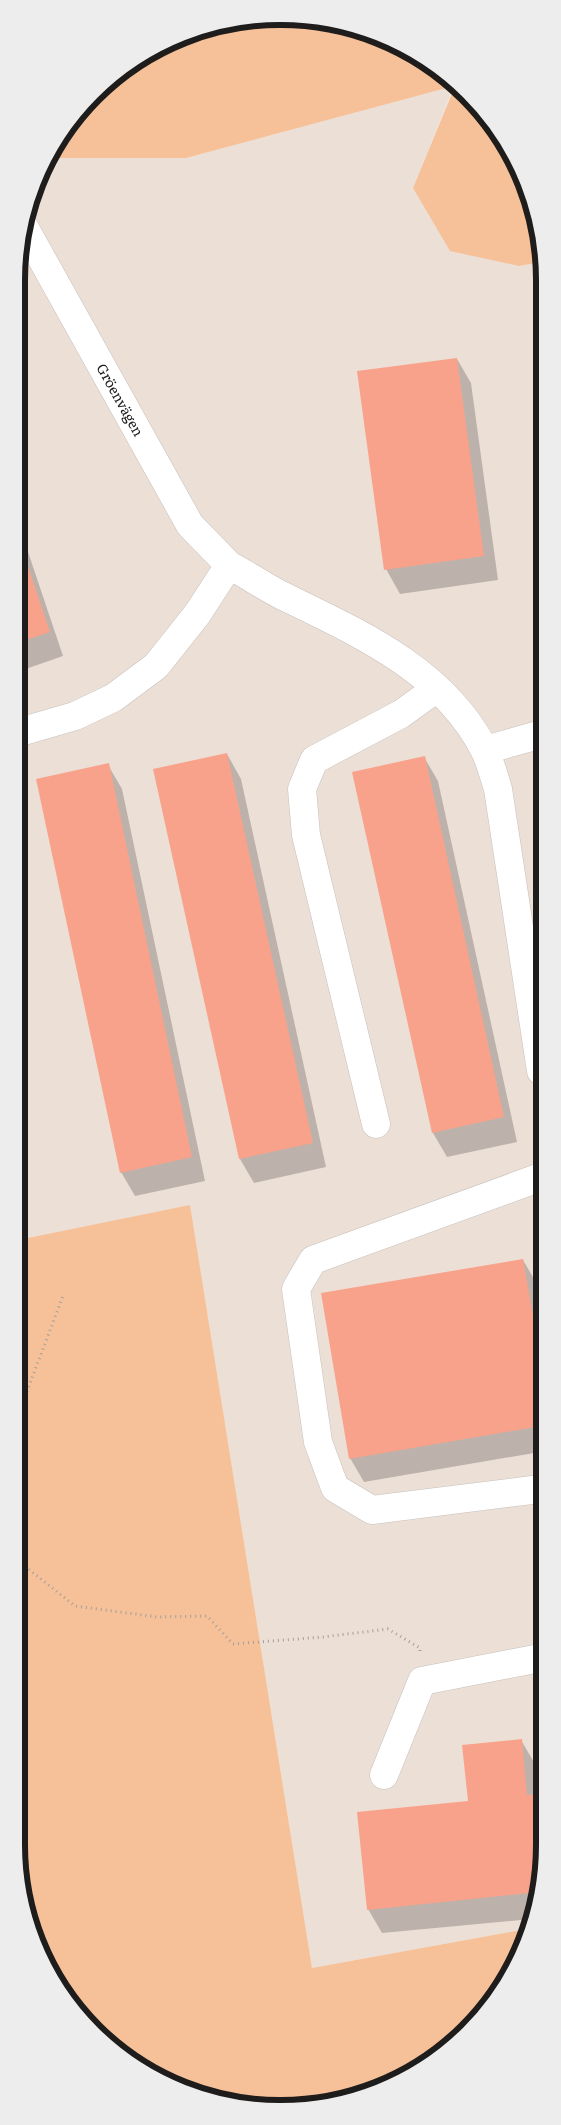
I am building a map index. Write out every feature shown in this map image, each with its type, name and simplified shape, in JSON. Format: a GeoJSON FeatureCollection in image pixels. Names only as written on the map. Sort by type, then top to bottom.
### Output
{"type":"FeatureCollection","features":[{"type":"Feature","properties":{"kind":"street","name":"Gröenvägen"},"geometry":{"type":"LineString","coordinates":[[29,237],[190,525],[229,565],[277,593],[337,621],[392,653],[437,688],[463,716],[484,750],[498,789],[536,1038]]}},
{"type":"Feature","properties":{"kind":"street"},"geometry":{"type":"LineString","coordinates":[[25,731],[75,716],[113,698],[156,666],[198,613],[229,565]]}},
{"type":"Feature","properties":{"kind":"street"},"geometry":{"type":"LineString","coordinates":[[376,1124],[306,835],[302,789],[314,760],[401,714],[437,688]]}},
{"type":"Feature","properties":{"kind":"street"},"geometry":{"type":"LineString","coordinates":[[484,750],[536,736]]}},
{"type":"Feature","properties":{"kind":"street"},"geometry":{"type":"LineString","coordinates":[[536,1180],[313,1260],[296,1289],[318,1442],[335,1488],[372,1510],[536,1490]]}},
{"type":"Feature","properties":{"kind":"street"},"geometry":{"type":"LineString","coordinates":[[384,1775],[422,1681],[536,1659]]}},
{"type":"Feature","properties":{"kind":"path"},"geometry":{"type":"LineString","coordinates":[[25,1396],[63,1296]]}},
{"type":"Feature","properties":{"kind":"path"},"geometry":{"type":"LineString","coordinates":[[25,1566],[75,1606],[157,1617],[207,1616],[232,1644],[323,1637],[388,1629],[420,1648],[422,1681]]}},
{"type":"Feature","properties":{"kind":"shaded area"},"geometry":{"type":"Polygon","coordinates":[[[280,25],[314,27],[347,34],[394,51],[448,88],[186,158],[56,158],[88,112],[112,88],[139,68],[167,51],[183,44],[214,34],[247,27],[280,25]]]}},
{"type":"Feature","properties":{"kind":"shaded area"},"geometry":{"type":"Polygon","coordinates":[[[448,88],[452,91],[413,188],[519,266],[535,263],[536,1844],[534,1878],[521,1930],[312,1968],[190,1206],[25,1239],[25,280],[27,247],[39,198],[56,158],[186,158],[448,88]]]}},
{"type":"Feature","properties":{"kind":"shaded area"},"geometry":{"type":"Polygon","coordinates":[[[453,92],[483,125],[510,167],[527,214],[534,247],[535,263],[519,266],[450,251],[413,188],[453,92]]]}},
{"type":"Feature","properties":{"kind":"shaded area"},"geometry":{"type":"Polygon","coordinates":[[[190,1205],[312,1968],[521,1930],[510,1958],[502,1972],[473,2013],[436,2047],[408,2066],[378,2081],[330,2095],[280,2100],[231,2095],[183,2081],[153,2066],[125,2047],[88,2013],[59,1972],[44,1942],[30,1894],[25,1844],[25,1239],[190,1205]]]}},
{"type":"Feature","properties":{"kind":"building"},"geometry":{"type":"Polygon","coordinates":[[[457,358],[484,556],[384,570],[357,371],[457,358]]]}},
{"type":"Feature","properties":{"kind":"building"},"geometry":{"type":"Polygon","coordinates":[[[25,558],[50,632],[25,640],[25,558]]]}},
{"type":"Feature","properties":{"kind":"building"},"geometry":{"type":"Polygon","coordinates":[[[227,753],[313,1143],[239,1159],[153,769],[227,753]]]}},
{"type":"Feature","properties":{"kind":"building"},"geometry":{"type":"Polygon","coordinates":[[[425,756],[504,1117],[432,1133],[352,772],[425,756]]]}},
{"type":"Feature","properties":{"kind":"building"},"geometry":{"type":"Polygon","coordinates":[[[109,763],[192,1157],[120,1173],[36,779],[109,763]]]}},
{"type":"Feature","properties":{"kind":"building"},"geometry":{"type":"Polygon","coordinates":[[[523,1259],[536,1332],[536,1427],[349,1459],[321,1293],[523,1259]]]}},
{"type":"Feature","properties":{"kind":"building"},"geometry":{"type":"Polygon","coordinates":[[[522,1739],[527,1795],[536,1794],[536,1844],[531,1893],[367,1910],[357,1812],[468,1801],[462,1745],[522,1739]]]}}]}
